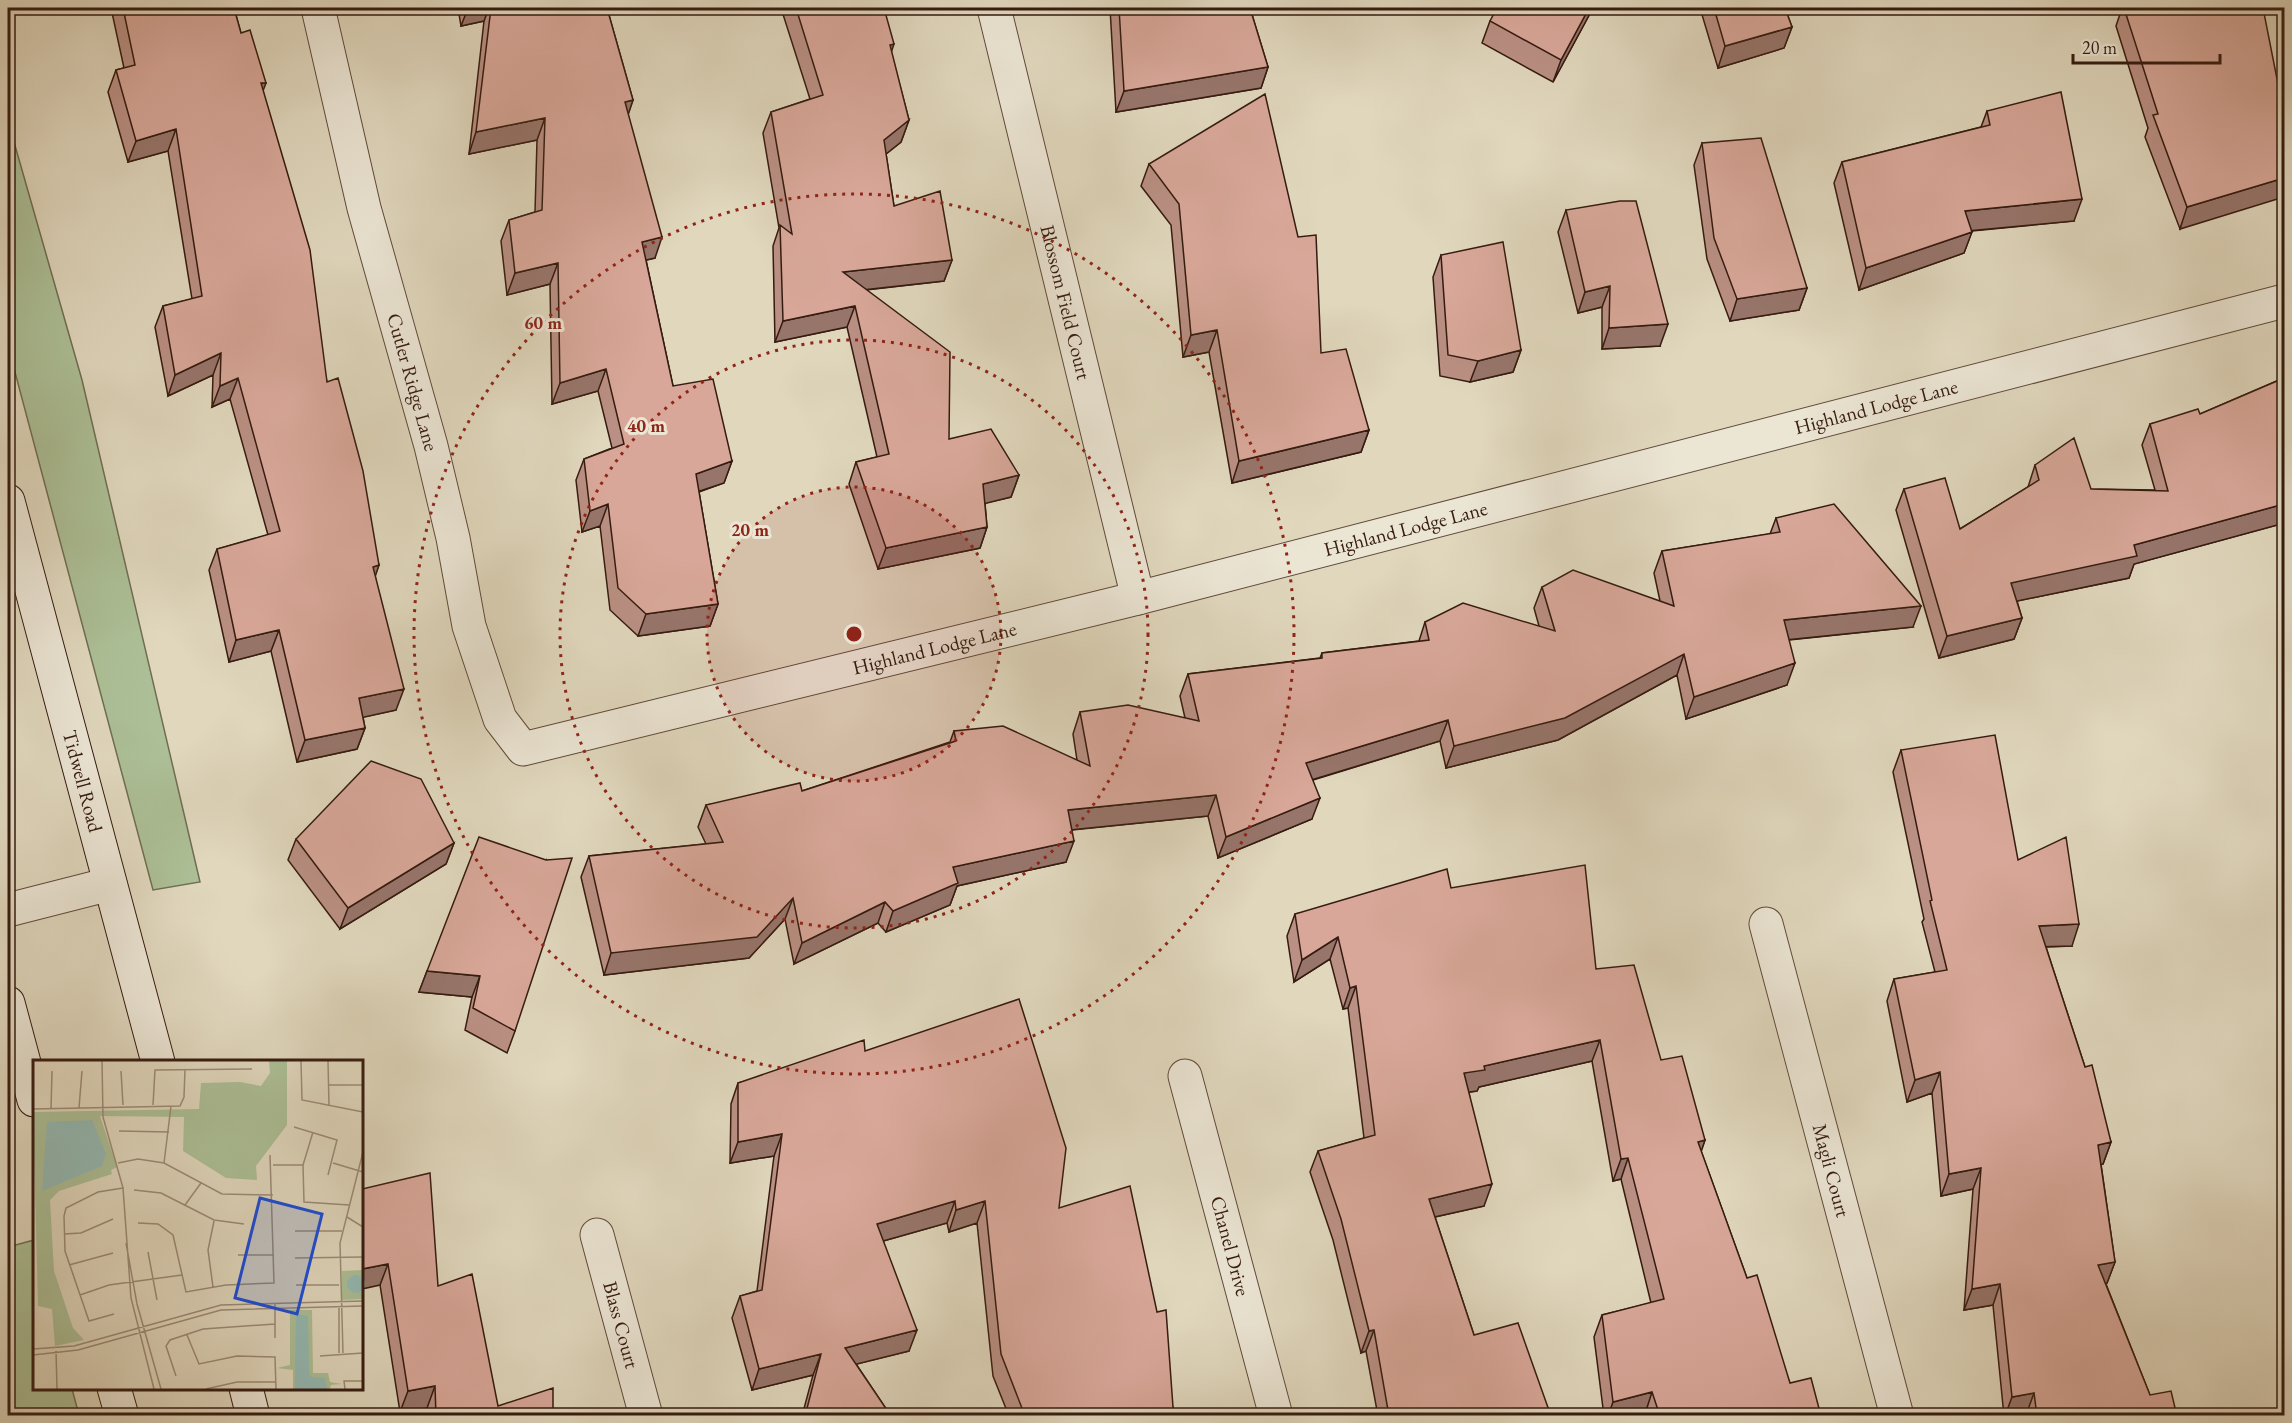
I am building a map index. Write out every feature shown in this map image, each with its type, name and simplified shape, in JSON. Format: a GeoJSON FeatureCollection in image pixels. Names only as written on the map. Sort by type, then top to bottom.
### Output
{"type":"FeatureCollection","features":[{"type":"Feature","properties":{"kind":"street","name":"Cutler Ridge Lane"},"geometry":{"type":"LineString","coordinates":[[318,8],[364,208],[431,446],[453,538],[469,626],[500,719],[523,748]]}},
{"type":"Feature","properties":{"kind":"street","name":"Blossom Field Court"},"geometry":{"type":"LineString","coordinates":[[994,8],[1138,598]]}},
{"type":"Feature","properties":{"kind":"street","name":"Highland Lodge Lane"},"geometry":{"type":"LineString","coordinates":[[523,748],[1138,598],[2284,301]]}},
{"type":"Feature","properties":{"kind":"street","name":"Tidwell Road"},"geometry":{"type":"LineString","coordinates":[[8,501],[157,1060]]}},
{"type":"Feature","properties":{"kind":"street"},"geometry":{"type":"LineString","coordinates":[[8,910],[110,884]]}},
{"type":"Feature","properties":{"kind":"street","name":"Magli Court"},"geometry":{"type":"LineString","coordinates":[[1766,924],[1898,1416]]}},
{"type":"Feature","properties":{"kind":"street"},"geometry":{"type":"LineString","coordinates":[[8,1003],[33,1096]]}},
{"type":"Feature","properties":{"kind":"street","name":"Chanel Drive"},"geometry":{"type":"LineString","coordinates":[[1185,1076],[1276,1416]]}},
{"type":"Feature","properties":{"kind":"street","name":"Blass Court"},"geometry":{"type":"LineString","coordinates":[[597,1234],[646,1416]]}},
{"type":"Feature","properties":{"kind":"street"},"geometry":{"type":"LineString","coordinates":[[114,1390],[122,1416]]}},
{"type":"Feature","properties":{"kind":"street"},"geometry":{"type":"LineString","coordinates":[[246,1390],[253,1416]]}},
{"type":"Feature","properties":{"kind":"green space"},"geometry":{"type":"Polygon","coordinates":[[[8,121],[82,380],[200,882],[153,890],[8,346],[8,121]]]}},
{"type":"Feature","properties":{"kind":"green space"},"geometry":{"type":"Polygon","coordinates":[[[33,1240],[33,1390],[72,1390],[79,1415],[8,1415],[8,1247],[33,1240]]]}},
{"type":"Feature","properties":{"kind":"building"},"geometry":{"type":"Polygon","coordinates":[[[123,8],[234,8],[241,33],[250,30],[266,83],[261,83],[310,250],[327,382],[338,378],[363,471],[379,565],[373,567],[404,689],[359,698],[365,728],[305,740],[279,630],[236,640],[217,549],[280,531],[238,378],[220,386],[221,353],[175,375],[163,306],[202,296],[176,129],[136,141],[116,70],[135,65],[123,8]]]}},
{"type":"Feature","properties":{"kind":"building"},"geometry":{"type":"Polygon","coordinates":[[[491,8],[607,8],[633,100],[625,102],[662,237],[642,242],[673,386],[713,379],[732,461],[696,474],[718,604],[646,614],[618,588],[608,504],[590,511],[584,459],[624,444],[606,369],[560,383],[558,263],[515,273],[509,220],[542,210],[545,118],[476,132],[491,8]]]}},
{"type":"Feature","properties":{"kind":"building"},"geometry":{"type":"Polygon","coordinates":[[[796,8],[884,8],[894,44],[890,45],[909,120],[884,140],[894,206],[940,191],[952,260],[843,272],[950,352],[949,439],[991,429],[1019,475],[983,484],[987,527],[886,548],[856,462],[889,454],[855,306],[783,321],[780,225],[792,234],[771,112],[823,95],[796,8]]]}},
{"type":"Feature","properties":{"kind":"building"},"geometry":{"type":"Polygon","coordinates":[[[1119,8],[1250,8],[1268,67],[1124,91],[1119,8]]]}},
{"type":"Feature","properties":{"kind":"building"},"geometry":{"type":"Polygon","coordinates":[[[1497,8],[1589,8],[1561,60],[1490,21],[1497,8]]]}},
{"type":"Feature","properties":{"kind":"building"},"geometry":{"type":"Polygon","coordinates":[[[1714,8],[1785,8],[1792,27],[1725,46],[1714,8]]]}},
{"type":"Feature","properties":{"kind":"building"},"geometry":{"type":"Polygon","coordinates":[[[2124,8],[2263,8],[2280,94],[2284,93],[2284,178],[2187,207],[2153,115],[2158,114],[2124,8]]]}},
{"type":"Feature","properties":{"kind":"building"},"geometry":{"type":"Polygon","coordinates":[[[2061,92],[2082,199],[1965,211],[1972,232],[1866,268],[1842,162],[1990,125],[1987,111],[2061,92]]]}},
{"type":"Feature","properties":{"kind":"building"},"geometry":{"type":"Polygon","coordinates":[[[1265,94],[1298,237],[1316,235],[1321,353],[1346,349],[1369,430],[1239,461],[1217,330],[1191,335],[1179,204],[1149,164],[1265,94]]]}},
{"type":"Feature","properties":{"kind":"building"},"geometry":{"type":"Polygon","coordinates":[[[1761,138],[1807,288],[1737,299],[1714,238],[1702,143],[1761,138]]]}},
{"type":"Feature","properties":{"kind":"building"},"geometry":{"type":"Polygon","coordinates":[[[1620,201],[1636,201],[1668,324],[1609,328],[1610,286],[1585,292],[1566,210],[1620,201]]]}},
{"type":"Feature","properties":{"kind":"building"},"geometry":{"type":"Polygon","coordinates":[[[1503,242],[1521,350],[1478,361],[1448,355],[1441,255],[1503,242]]]}},
{"type":"Feature","properties":{"kind":"building"},"geometry":{"type":"Polygon","coordinates":[[[2284,378],[2284,504],[2134,545],[2137,556],[2011,583],[2022,618],[1947,636],[1904,489],[1945,478],[1960,529],[2039,480],[2035,465],[2074,438],[2091,489],[2168,491],[2150,424],[2198,409],[2200,414],[2284,378]]]}},
{"type":"Feature","properties":{"kind":"building"},"geometry":{"type":"Polygon","coordinates":[[[1834,504],[1921,606],[1784,620],[1795,663],[1694,697],[1684,654],[1565,718],[1454,746],[1448,720],[1306,763],[1320,798],[1226,837],[1216,795],[1068,810],[1074,841],[953,867],[958,883],[893,911],[885,902],[802,943],[793,898],[757,937],[611,953],[589,856],[723,842],[706,805],[800,783],[802,791],[956,741],[954,731],[1003,726],[1090,766],[1080,712],[1128,705],[1199,721],[1188,674],[1322,658],[1322,653],[1429,640],[1425,622],[1463,603],[1555,631],[1542,587],[1573,570],[1674,606],[1662,551],[1780,532],[1776,518],[1834,504]]]}},
{"type":"Feature","properties":{"kind":"building"},"geometry":{"type":"Polygon","coordinates":[[[1995,735],[2018,860],[2066,837],[2079,924],[2039,926],[2085,1067],[2092,1065],[2111,1142],[2098,1145],[2115,1262],[2098,1265],[2150,1395],[2171,1391],[2177,1416],[2037,1416],[2034,1393],[2012,1397],[2000,1284],[1972,1289],[1981,1168],[1949,1174],[1940,1072],[1915,1080],[1894,979],[1947,970],[1930,901],[1932,900],[1901,750],[1995,735]]]}},
{"type":"Feature","properties":{"kind":"building"},"geometry":{"type":"Polygon","coordinates":[[[371,761],[421,779],[454,843],[348,908],[296,839],[371,761]]]}},
{"type":"Feature","properties":{"kind":"building"},"geometry":{"type":"Polygon","coordinates":[[[479,837],[546,860],[572,858],[515,1031],[473,1008],[480,976],[427,971],[479,837]]]}},
{"type":"Feature","properties":{"kind":"building"},"geometry":{"type":"Polygon","coordinates":[[[1585,865],[1596,969],[1634,965],[1661,1060],[1682,1056],[1705,1140],[1698,1142],[1747,1278],[1757,1275],[1790,1383],[1811,1378],[1821,1416],[1660,1416],[1652,1392],[1613,1402],[1602,1315],[1664,1299],[1628,1158],[1621,1159],[1600,1040],[1484,1066],[1485,1070],[1464,1073],[1492,1184],[1429,1199],[1474,1335],[1518,1323],[1551,1416],[1389,1416],[1374,1330],[1369,1331],[1341,1219],[1318,1151],[1375,1135],[1356,986],[1350,988],[1338,937],[1302,960],[1295,914],[1447,869],[1451,888],[1585,865]]]}},
{"type":"Feature","properties":{"kind":"building"},"geometry":{"type":"Polygon","coordinates":[[[1019,999],[1066,1148],[1059,1208],[1130,1186],[1157,1312],[1166,1310],[1173,1407],[1176,1416],[1025,1416],[1001,1354],[985,1201],[956,1210],[955,1201],[877,1224],[917,1330],[845,1348],[891,1416],[805,1416],[821,1354],[759,1369],[740,1296],[762,1290],[782,1134],[738,1142],[738,1083],[864,1040],[865,1051],[1019,999]]]}},
{"type":"Feature","properties":{"kind":"building"},"geometry":{"type":"Polygon","coordinates":[[[430,1173],[438,1286],[472,1274],[498,1406],[553,1388],[553,1416],[436,1416],[435,1386],[408,1391],[388,1264],[363,1269],[363,1189],[430,1173]]]}}]}
